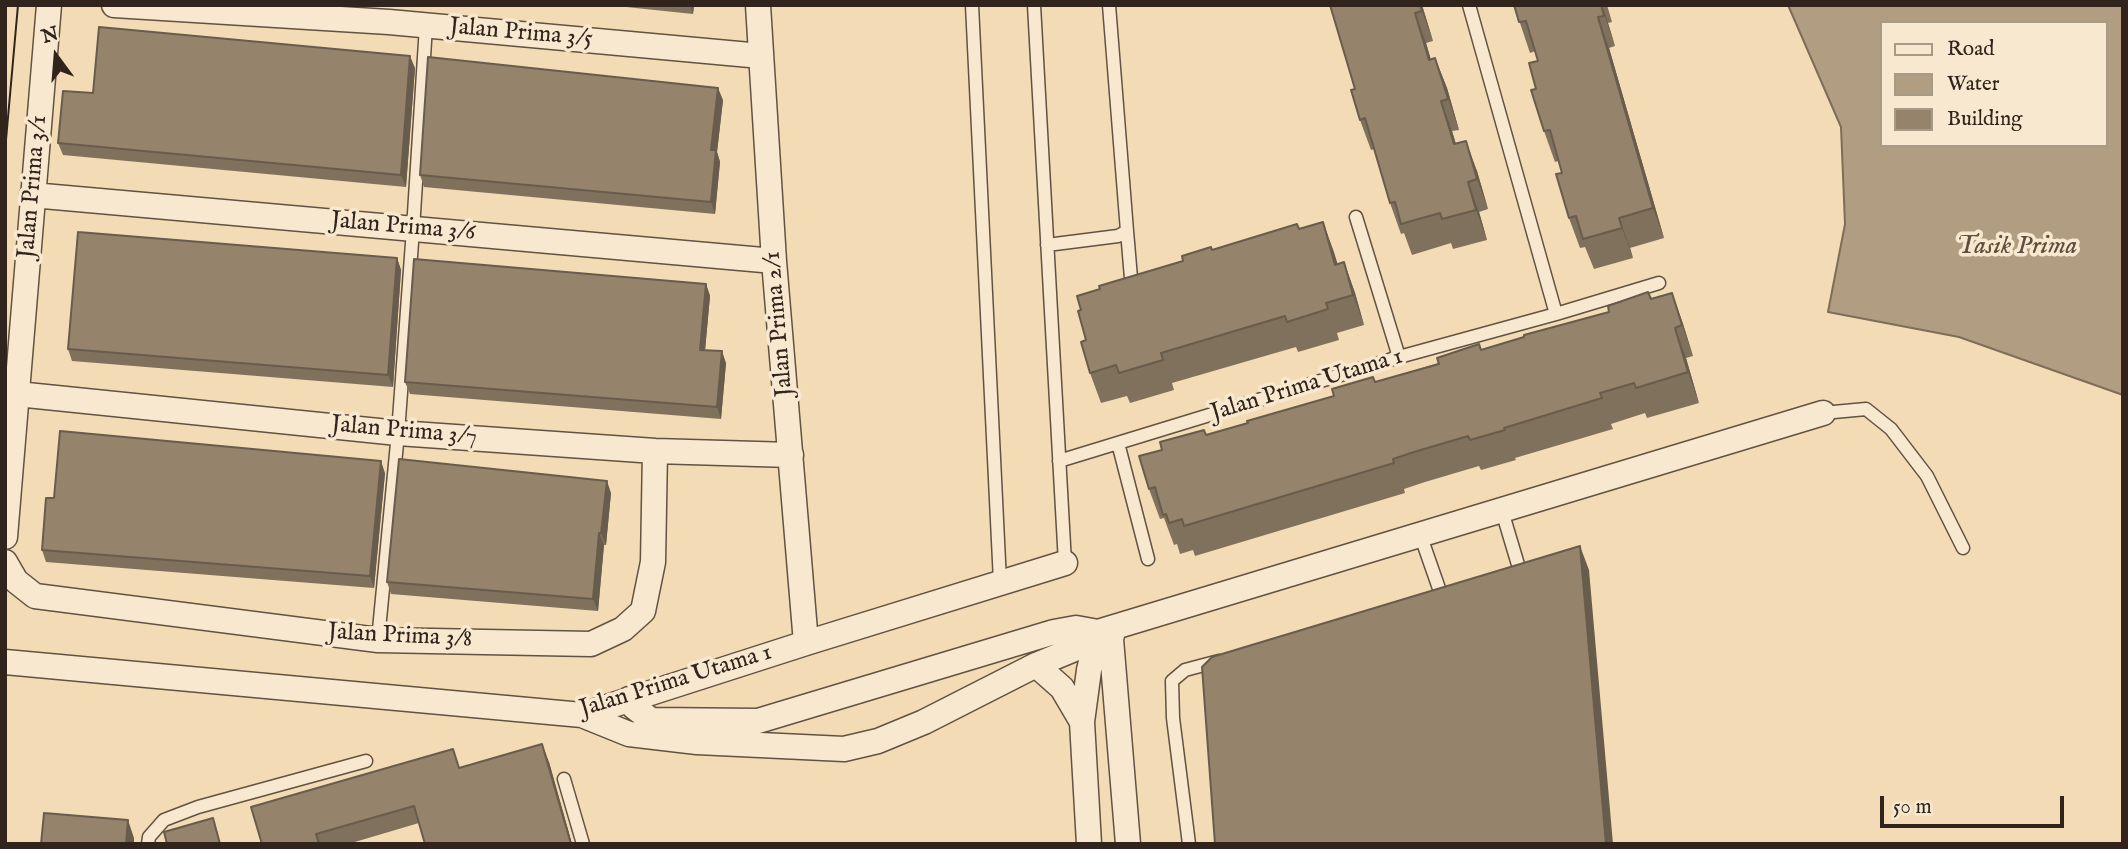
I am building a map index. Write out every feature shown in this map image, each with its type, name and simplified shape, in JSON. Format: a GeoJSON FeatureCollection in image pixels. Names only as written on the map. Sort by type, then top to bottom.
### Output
{"type":"FeatureCollection","features":[{"type":"Feature","properties":{"kind":"street","name":"Jalan Prima 3/1"},"geometry":{"type":"LineString","coordinates":[[5,537],[49,5]]}},
{"type":"Feature","properties":{"kind":"street","name":"Jalan Prima 3/5"},"geometry":{"type":"LineString","coordinates":[[114,5],[389,14],[426,26],[761,56]]}},
{"type":"Feature","properties":{"kind":"street","name":"Jalan Prima 2/1"},"geometry":{"type":"LineString","coordinates":[[758,5],[774,261],[806,643]]}},
{"type":"Feature","properties":{"kind":"street","name":"Jalan Prima 3/6"},"geometry":{"type":"LineString","coordinates":[[32,195],[774,261]]}},
{"type":"Feature","properties":{"kind":"street","name":"Jalan Prima 3/7"},"geometry":{"type":"LineString","coordinates":[[17,394],[398,433],[655,451],[791,455]]}},
{"type":"Feature","properties":{"kind":"street"},"geometry":{"type":"LineString","coordinates":[[583,715],[629,734],[697,742],[844,749],[878,741],[924,722],[1036,664],[1077,648],[1106,629],[1823,413]]}},
{"type":"Feature","properties":{"kind":"street","name":"Jalan Prima 3/8"},"geometry":{"type":"LineString","coordinates":[[5,562],[16,581],[35,596],[378,639],[591,644],[623,629],[643,611],[653,562],[655,451]]}},
{"type":"Feature","properties":{"kind":"street","name":"Jalan Prima Utama 1"},"geometry":{"type":"LineString","coordinates":[[5,662],[583,715],[1065,563]]}},
{"type":"Feature","properties":{"kind":"street"},"geometry":{"type":"LineString","coordinates":[[629,699],[634,707],[651,720],[758,722],[1054,632],[1076,628],[1106,629]]}},
{"type":"Feature","properties":{"kind":"street"},"geometry":{"type":"LineString","coordinates":[[1089,844],[1082,722],[1089,670],[1106,629]]}},
{"type":"Feature","properties":{"kind":"street"},"geometry":{"type":"LineString","coordinates":[[1106,629],[1111,639],[1128,844]]}},
{"type":"Feature","properties":{"kind":"street"},"geometry":{"type":"LineString","coordinates":[[1036,664],[1062,688],[1082,722]]}},
{"type":"Feature","properties":{"kind":"lane"},"geometry":{"type":"LineString","coordinates":[[972,5],[1000,583]]}},
{"type":"Feature","properties":{"kind":"lane","name":"Jalan Prima Utama 1"},"geometry":{"type":"LineString","coordinates":[[1034,5],[1065,563]]}},
{"type":"Feature","properties":{"kind":"lane"},"geometry":{"type":"LineString","coordinates":[[1109,5],[1131,278]]}},
{"type":"Feature","properties":{"kind":"lane"},"geometry":{"type":"LineString","coordinates":[[1469,5],[1556,314]]}},
{"type":"Feature","properties":{"kind":"lane"},"geometry":{"type":"LineString","coordinates":[[378,639],[398,433],[426,26]]}},
{"type":"Feature","properties":{"kind":"lane"},"geometry":{"type":"LineString","coordinates":[[1356,217],[1399,357]]}},
{"type":"Feature","properties":{"kind":"lane"},"geometry":{"type":"LineString","coordinates":[[1047,245],[1118,236],[1127,231]]}},
{"type":"Feature","properties":{"kind":"lane","name":"Jalan Prima Utama 1"},"geometry":{"type":"LineString","coordinates":[[1059,461],[1399,357],[1660,282]]}},
{"type":"Feature","properties":{"kind":"lane"},"geometry":{"type":"LineString","coordinates":[[1823,413],[1866,409],[1891,429],[1927,475],[1963,548]]}},
{"type":"Feature","properties":{"kind":"lane"},"geometry":{"type":"LineString","coordinates":[[1118,443],[1148,559]]}},
{"type":"Feature","properties":{"kind":"lane"},"geometry":{"type":"LineString","coordinates":[[1502,511],[1528,577],[1509,582]]}},
{"type":"Feature","properties":{"kind":"lane"},"geometry":{"type":"LineString","coordinates":[[1420,534],[1443,600]]}},
{"type":"Feature","properties":{"kind":"lane"},"geometry":{"type":"LineString","coordinates":[[1429,605],[1456,597]]}},
{"type":"Feature","properties":{"kind":"lane"},"geometry":{"type":"LineString","coordinates":[[1189,844],[1173,718],[1172,681],[1185,670],[1236,657]]}},
{"type":"Feature","properties":{"kind":"lane"},"geometry":{"type":"LineString","coordinates":[[148,844],[149,837],[164,820],[198,807],[366,761]]}},
{"type":"Feature","properties":{"kind":"lane"},"geometry":{"type":"LineString","coordinates":[[564,779],[583,844]]}},
{"type":"Feature","properties":{"kind":"water","name":"Tasik Prima"},"geometry":{"type":"Polygon","coordinates":[[[1788,5],[2123,5],[2123,395],[1959,337],[1828,312],[1845,224],[1841,127],[1788,5]]]}},
{"type":"Feature","properties":{"kind":"building"},"geometry":{"type":"Polygon","coordinates":[[[1330,5],[1420,5],[1422,11],[1415,13],[1429,60],[1435,58],[1448,99],[1441,101],[1454,144],[1466,141],[1477,179],[1468,182],[1476,210],[1442,219],[1440,213],[1401,224],[1395,202],[1390,203],[1365,118],[1360,120],[1351,90],[1355,89],[1330,5]]]}},
{"type":"Feature","properties":{"kind":"building"},"geometry":{"type":"Polygon","coordinates":[[[1514,5],[1601,5],[1604,16],[1598,17],[1653,208],[1619,218],[1622,228],[1583,239],[1576,216],[1569,218],[1556,174],[1562,173],[1550,130],[1544,131],[1531,90],[1536,89],[1529,63],[1538,61],[1526,21],[1519,22],[1514,5]]]}},
{"type":"Feature","properties":{"kind":"building"},"geometry":{"type":"Polygon","coordinates":[[[99,27],[410,56],[401,175],[58,143],[63,91],[93,93],[99,27]]]}},
{"type":"Feature","properties":{"kind":"building"},"geometry":{"type":"Polygon","coordinates":[[[428,57],[718,88],[711,150],[716,150],[711,202],[420,175],[428,57]]]}},
{"type":"Feature","properties":{"kind":"building"},"geometry":{"type":"Polygon","coordinates":[[[1323,222],[1335,265],[1344,262],[1353,295],[1326,303],[1328,309],[1287,322],[1285,316],[1161,353],[1163,360],[1119,373],[1116,365],[1090,373],[1081,342],[1086,340],[1077,296],[1100,289],[1099,286],[1183,261],[1182,256],[1211,247],[1212,250],[1297,224],[1299,229],[1323,222]]]}},
{"type":"Feature","properties":{"kind":"building"},"geometry":{"type":"Polygon","coordinates":[[[78,232],[397,258],[388,375],[68,349],[78,232]]]}},
{"type":"Feature","properties":{"kind":"building"},"geometry":{"type":"Polygon","coordinates":[[[414,259],[706,284],[700,350],[722,351],[717,407],[405,382],[414,259]]]}},
{"type":"Feature","properties":{"kind":"building"},"geometry":{"type":"Polygon","coordinates":[[[1648,292],[1651,299],[1672,293],[1682,325],[1675,328],[1688,372],[1636,388],[1634,383],[1600,393],[1602,398],[1504,428],[1505,430],[1470,440],[1468,436],[1414,452],[1393,459],[1394,463],[1184,526],[1182,519],[1169,523],[1166,514],[1163,515],[1155,487],[1149,489],[1139,456],[1162,450],[1160,442],[1204,430],[1206,435],[1248,423],[1247,421],[1334,396],[1332,389],[1373,377],[1375,382],[1439,364],[1437,358],[1479,344],[1481,350],[1524,335],[1609,312],[1608,306],[1648,292]]]}},
{"type":"Feature","properties":{"kind":"building"},"geometry":{"type":"Polygon","coordinates":[[[60,431],[381,461],[370,576],[42,550],[46,498],[54,498],[60,431]]]}},
{"type":"Feature","properties":{"kind":"building"},"geometry":{"type":"Polygon","coordinates":[[[399,459],[607,481],[593,599],[387,582],[399,459]]]}},
{"type":"Feature","properties":{"kind":"building"},"geometry":{"type":"Polygon","coordinates":[[[1580,546],[1606,844],[1215,844],[1202,667],[1212,657],[1580,546]]]}},
{"type":"Feature","properties":{"kind":"building"},"geometry":{"type":"Polygon","coordinates":[[[542,744],[571,844],[425,844],[414,806],[316,834],[319,844],[262,844],[251,807],[453,749],[459,768],[542,744]]]}},
{"type":"Feature","properties":{"kind":"building"},"geometry":{"type":"Polygon","coordinates":[[[44,813],[128,820],[126,844],[41,844],[44,813]]]}},
{"type":"Feature","properties":{"kind":"building"},"geometry":{"type":"Polygon","coordinates":[[[213,818],[220,844],[167,844],[164,832],[213,818]]]}},
{"type":"Feature","properties":{"kind":"tram line"},"geometry":{"type":"LineString","coordinates":[[5,151],[18,5]]}}]}
